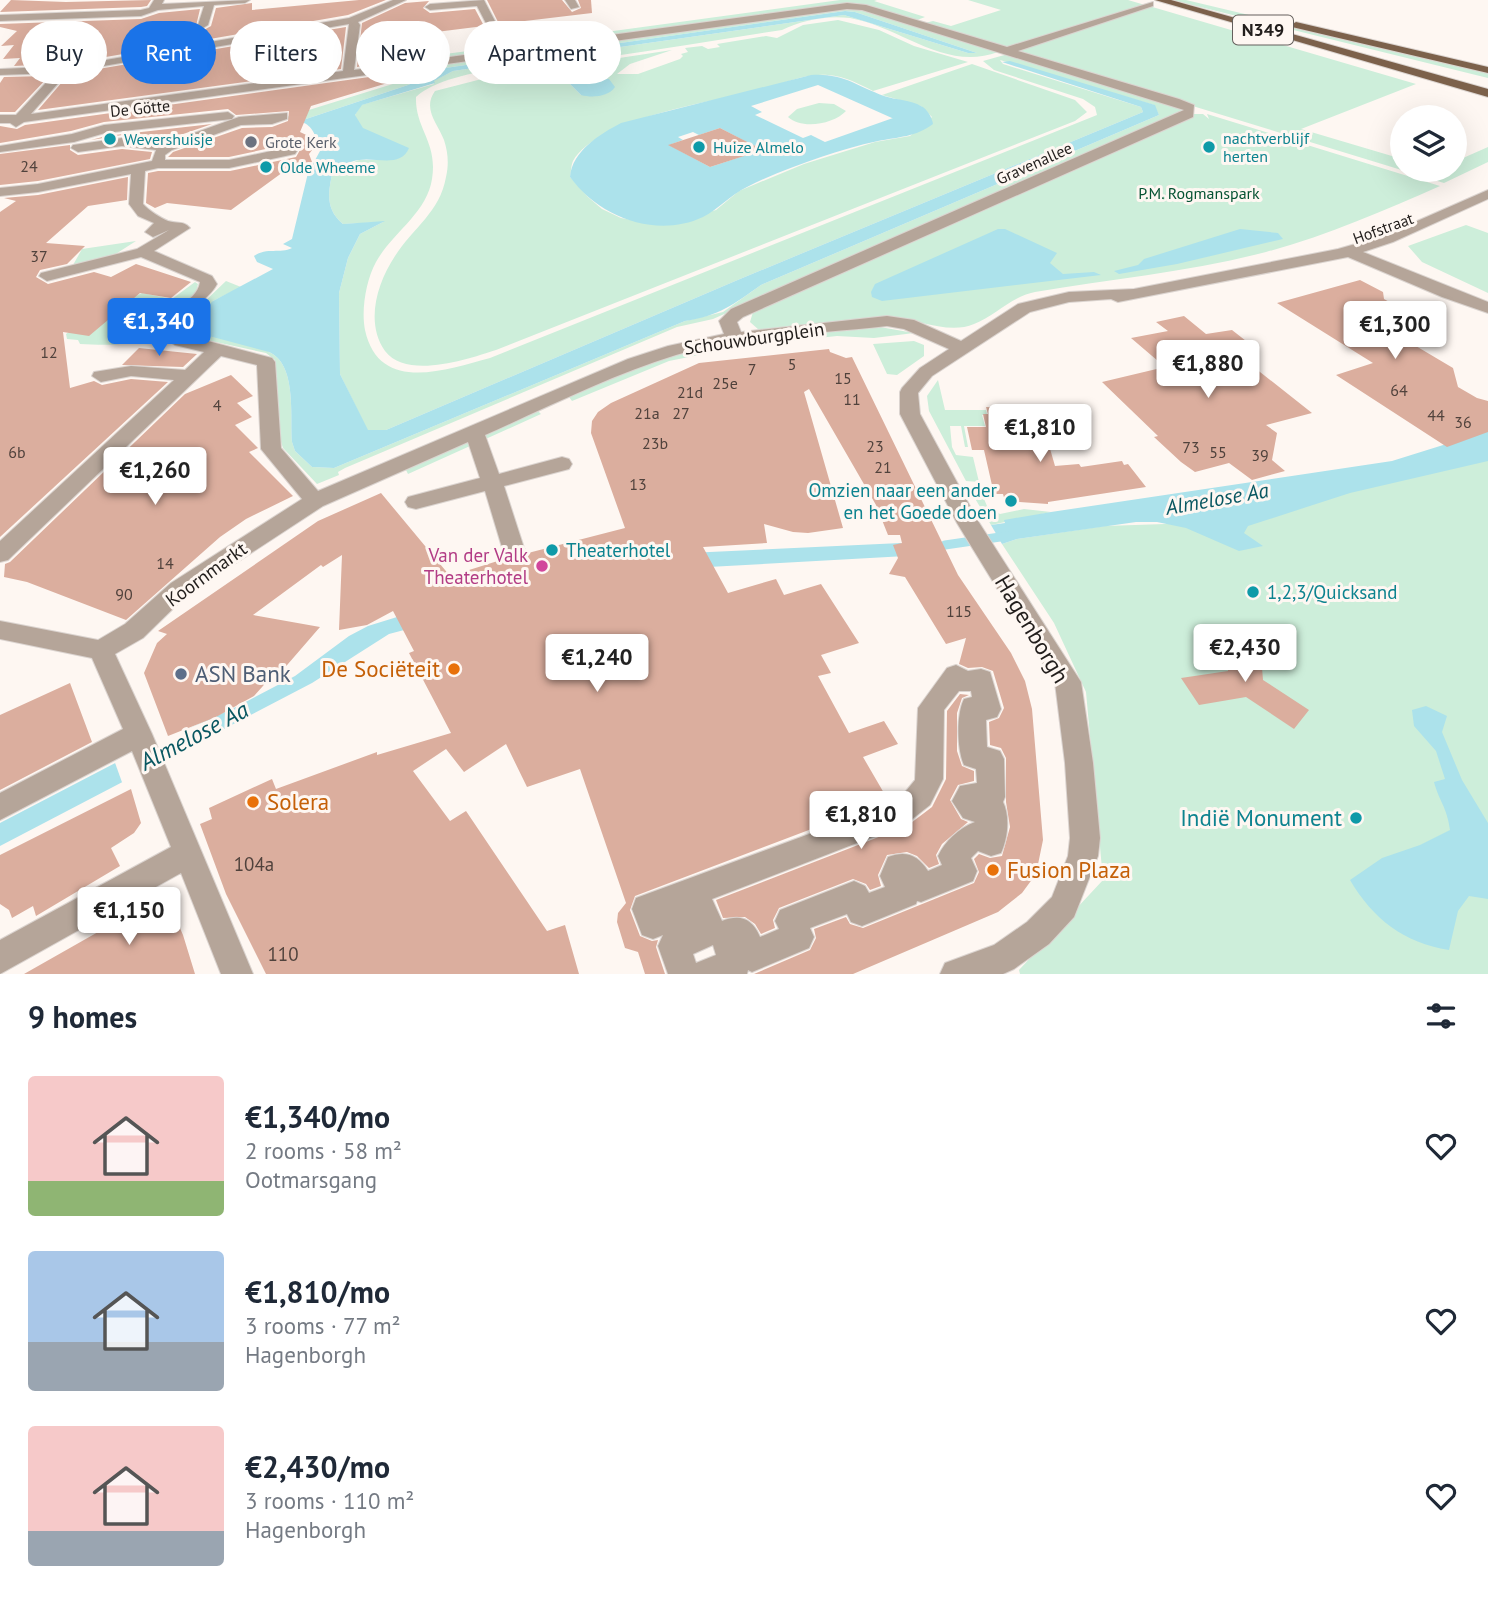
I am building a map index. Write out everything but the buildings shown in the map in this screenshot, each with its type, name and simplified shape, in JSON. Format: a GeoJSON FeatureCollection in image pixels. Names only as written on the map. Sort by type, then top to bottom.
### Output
{"type":"FeatureCollection","features":[{"type":"Feature","properties":{"kind":"main road"},"geometry":{"type":"LineString","coordinates":[[1192,0],[1488,70]]}},
{"type":"Feature","properties":{"kind":"main road","name":"N349"},"geometry":{"type":"LineString","coordinates":[[1158,1],[1488,80]]}},
{"type":"Feature","properties":{"kind":"main road","name":"N349"},"geometry":{"type":"LineString","coordinates":[[1158,1],[1488,93]]}},
{"type":"Feature","properties":{"kind":"street"},"geometry":{"type":"LineString","coordinates":[[6,18],[245,0]]}},
{"type":"Feature","properties":{"kind":"street"},"geometry":{"type":"LineString","coordinates":[[107,62],[254,35],[351,21],[401,0]]}},
{"type":"Feature","properties":{"kind":"street"},"geometry":{"type":"LineString","coordinates":[[430,7],[480,1],[490,21]]}},
{"type":"Feature","properties":{"kind":"street"},"geometry":{"type":"LineString","coordinates":[[1006,51],[1158,1]]}},
{"type":"Feature","properties":{"kind":"street"},"geometry":{"type":"LineString","coordinates":[[204,21],[209,2]]}},
{"type":"Feature","properties":{"kind":"street"},"geometry":{"type":"LineString","coordinates":[[6,18],[24,3]]}},
{"type":"Feature","properties":{"kind":"street","name":"Gravenallee"},"geometry":{"type":"LineString","coordinates":[[0,119],[19,119],[164,96],[236,91],[847,6],[863,7],[1191,108],[1191,112],[737,313],[728,321],[734,338]]}},
{"type":"Feature","properties":{"kind":"street"},"geometry":{"type":"LineString","coordinates":[[348,75],[355,25],[351,21]]}},
{"type":"Feature","properties":{"kind":"street"},"geometry":{"type":"LineString","coordinates":[[0,72],[21,71]]}},
{"type":"Feature","properties":{"kind":"street"},"geometry":{"type":"LineString","coordinates":[[1,151],[19,119],[51,84]]}},
{"type":"Feature","properties":{"kind":"street"},"geometry":{"type":"LineString","coordinates":[[236,91],[240,114]]}},
{"type":"Feature","properties":{"kind":"street","name":"De Götte"},"geometry":{"type":"LineString","coordinates":[[1,151],[74,138],[104,129],[240,114],[270,112],[283,116],[272,120],[239,121],[167,147]]}},
{"type":"Feature","properties":{"kind":"street"},"geometry":{"type":"LineString","coordinates":[[1,151],[122,142],[167,147]]}},
{"type":"Feature","properties":{"kind":"street"},"geometry":{"type":"LineString","coordinates":[[158,164],[159,154],[167,147]]}},
{"type":"Feature","properties":{"kind":"street"},"geometry":{"type":"LineString","coordinates":[[0,192],[37,188],[158,164],[229,164],[290,151]]}},
{"type":"Feature","properties":{"kind":"street"},"geometry":{"type":"LineString","coordinates":[[138,167],[136,204],[143,213],[159,220],[160,226]]}},
{"type":"Feature","properties":{"kind":"street","name":"Hofstraat"},"geometry":{"type":"LineString","coordinates":[[1352,246],[1488,181]]}},
{"type":"Feature","properties":{"kind":"street"},"geometry":{"type":"LineString","coordinates":[[0,206],[37,188]]}},
{"type":"Feature","properties":{"kind":"street","name":"Hofstraat"},"geometry":{"type":"LineString","coordinates":[[961,348],[1013,318],[1275,265],[1352,246],[1437,218],[1488,194]]}},
{"type":"Feature","properties":{"kind":"street"},"geometry":{"type":"LineString","coordinates":[[47,276],[142,252],[183,228],[177,225],[160,226],[142,241],[142,252]]}},
{"type":"Feature","properties":{"kind":"street"},"geometry":{"type":"LineString","coordinates":[[1352,246],[1488,308]]}},
{"type":"Feature","properties":{"kind":"street"},"geometry":{"type":"LineString","coordinates":[[1352,246],[1467,293],[1488,308]]}},
{"type":"Feature","properties":{"kind":"street"},"geometry":{"type":"LineString","coordinates":[[142,252],[208,282],[208,289],[170,323],[168,332],[181,341],[265,362],[271,449],[315,501]]}},
{"type":"Feature","properties":{"kind":"street","name":"Schouwburgplein"},"geometry":{"type":"LineString","coordinates":[[315,501],[634,363],[686,347],[734,338],[887,321],[908,324],[961,348]]}},
{"type":"Feature","properties":{"kind":"street","name":"Hagenborgh"},"geometry":{"type":"LineString","coordinates":[[956,974],[1003,958],[1038,933],[1063,907],[1083,856],[1085,838],[1068,682],[1049,648],[984,551],[913,421],[908,400],[912,385],[961,348]]}},
{"type":"Feature","properties":{"kind":"street"},"geometry":{"type":"LineString","coordinates":[[0,554],[101,455],[130,433],[218,349]]}},
{"type":"Feature","properties":{"kind":"street"},"geometry":{"type":"LineString","coordinates":[[101,376],[131,371],[190,376]]}},
{"type":"Feature","properties":{"kind":"street"},"geometry":{"type":"LineString","coordinates":[[474,432],[512,538],[515,554]]}},
{"type":"Feature","properties":{"kind":"street"},"geometry":{"type":"LineString","coordinates":[[416,502],[562,464]]}},
{"type":"Feature","properties":{"kind":"street","name":"Koornmarkt"},"geometry":{"type":"LineString","coordinates":[[101,650],[134,631],[180,589],[315,501]]}},
{"type":"Feature","properties":{"kind":"street"},"geometry":{"type":"LineString","coordinates":[[0,630],[101,650],[146,750],[237,974]]}},
{"type":"Feature","properties":{"kind":"street"},"geometry":{"type":"LineString","coordinates":[[684,974],[674,946],[710,932],[699,906],[653,924],[647,909],[896,815],[894,813],[910,805],[922,793],[929,779],[933,705],[956,675],[963,682],[981,679],[988,709],[973,707],[974,757],[990,759],[991,797],[970,795],[965,801],[973,809],[993,811],[991,843],[975,835],[953,856],[962,871],[921,888],[910,869],[899,867],[895,876],[905,894],[862,911],[854,896],[790,921],[798,937],[752,956],[743,935],[739,932],[731,933],[727,941],[734,963],[708,974]]}},
{"type":"Feature","properties":{"kind":"street"},"geometry":{"type":"LineString","coordinates":[[0,807],[146,750]]}},
{"type":"Feature","properties":{"kind":"street"},"geometry":{"type":"LineString","coordinates":[[0,958],[188,853]]}},
{"type":"Feature","properties":{"kind":"green space"},"geometry":{"type":"Polygon","coordinates":[[[840,0],[877,0],[874,1],[925,17],[917,20],[865,6],[621,37],[621,30],[840,0]]]}},
{"type":"Feature","properties":{"kind":"green space"},"geometry":{"type":"Polygon","coordinates":[[[968,0],[1128,0],[1145,5],[1008,49],[925,23],[933,21],[951,26],[1001,10],[968,0]]]}},
{"type":"Feature","properties":{"kind":"green space"},"geometry":{"type":"Polygon","coordinates":[[[1172,0],[1186,0],[1488,72],[1488,78],[1172,0]]]}},
{"type":"Feature","properties":{"kind":"green space"},"geometry":{"type":"Polygon","coordinates":[[[1149,6],[1416,84],[1301,129],[1390,155],[1390,166],[1013,51],[1149,6]]]}},
{"type":"Feature","properties":{"kind":"green space"},"geometry":{"type":"Polygon","coordinates":[[[844,7],[860,8],[998,52],[979,57],[941,52],[869,23],[841,17],[825,18],[844,15],[968,53],[977,53],[845,11],[621,43],[621,38],[844,7]]]}},
{"type":"Feature","properties":{"kind":"green space"},"geometry":{"type":"Polygon","coordinates":[[[814,19],[782,30],[621,55],[621,47],[814,19]]]}},
{"type":"Feature","properties":{"kind":"green space"},"geometry":{"type":"Polygon","coordinates":[[[838,20],[879,30],[914,46],[968,62],[873,91],[840,77],[810,76],[659,114],[606,133],[586,146],[573,161],[570,177],[602,209],[621,218],[660,225],[716,210],[739,191],[804,164],[875,142],[910,136],[932,117],[921,106],[882,95],[972,64],[1075,100],[1087,112],[1075,121],[496,350],[454,362],[422,366],[395,360],[385,351],[379,340],[375,316],[383,278],[402,246],[432,210],[443,189],[447,172],[445,145],[432,116],[430,104],[435,91],[464,84],[570,84],[581,95],[600,84],[621,84],[621,74],[638,74],[680,59],[683,56],[681,54],[688,52],[685,48],[702,46],[708,49],[720,47],[717,44],[766,36],[777,38],[803,25],[838,20]]]}},
{"type":"Feature","properties":{"kind":"green space"},"geometry":{"type":"Polygon","coordinates":[[[672,50],[630,64],[621,71],[621,58],[672,50]]]}},
{"type":"Feature","properties":{"kind":"green space"},"geometry":{"type":"Polygon","coordinates":[[[464,51],[464,58],[450,60],[450,53],[464,51]]]}},
{"type":"Feature","properties":{"kind":"green space"},"geometry":{"type":"Polygon","coordinates":[[[1008,54],[1181,108],[1182,112],[713,319],[677,327],[345,468],[338,472],[339,475],[317,484],[283,448],[275,360],[266,353],[188,336],[179,330],[182,323],[226,281],[241,287],[213,301],[278,358],[284,367],[290,392],[292,442],[295,451],[312,467],[334,468],[685,321],[723,312],[761,285],[1159,115],[1154,105],[1000,60],[1003,64],[1141,107],[1143,112],[740,279],[386,430],[367,430],[340,374],[339,293],[348,258],[360,234],[383,222],[343,224],[333,212],[329,200],[333,170],[359,160],[385,160],[356,120],[355,115],[361,105],[437,84],[416,97],[419,118],[432,155],[429,191],[416,213],[376,262],[364,304],[365,330],[373,350],[384,363],[399,370],[416,372],[453,368],[490,358],[1097,115],[1095,107],[1083,99],[994,70],[983,61],[1008,54]]]}},
{"type":"Feature","properties":{"kind":"green space"},"geometry":{"type":"Polygon","coordinates":[[[464,59],[464,65],[450,67],[450,61],[464,59]]]}},
{"type":"Feature","properties":{"kind":"green space"},"geometry":{"type":"Polygon","coordinates":[[[464,69],[464,75],[450,79],[450,72],[464,69]]]}},
{"type":"Feature","properties":{"kind":"green space"},"geometry":{"type":"Polygon","coordinates":[[[393,84],[410,84],[300,121],[283,118],[393,84]]]}},
{"type":"Feature","properties":{"kind":"green space"},"geometry":{"type":"Polygon","coordinates":[[[819,103],[834,104],[846,111],[841,116],[818,124],[801,123],[788,117],[797,109],[819,103]]]}},
{"type":"Feature","properties":{"kind":"green space","name":"P.M. Rogmanspark"},"geometry":{"type":"Polygon","coordinates":[[[1194,114],[1203,114],[1209,119],[1207,114],[1390,171],[1390,182],[1427,182],[1440,186],[1288,246],[1208,265],[1027,294],[982,320],[964,327],[944,327],[891,317],[759,330],[750,322],[753,312],[1194,114]]]}},
{"type":"Feature","properties":{"kind":"green space"},"geometry":{"type":"Polygon","coordinates":[[[1488,147],[1488,162],[1467,172],[1467,156],[1488,147]]]}},
{"type":"Feature","properties":{"kind":"green space"},"geometry":{"type":"Polygon","coordinates":[[[1466,225],[1488,233],[1488,293],[1422,262],[1408,246],[1466,225]]]}},
{"type":"Feature","properties":{"kind":"green space"},"geometry":{"type":"Polygon","coordinates":[[[136,241],[111,257],[73,265],[82,249],[136,241]]]}},
{"type":"Feature","properties":{"kind":"green space"},"geometry":{"type":"Polygon","coordinates":[[[195,282],[198,284],[196,292],[146,337],[122,344],[105,345],[80,344],[78,340],[67,339],[66,334],[87,319],[142,293],[172,299],[195,282]]]}},
{"type":"Feature","properties":{"kind":"green space"},"geometry":{"type":"Polygon","coordinates":[[[880,327],[914,333],[874,338],[837,336],[744,346],[669,361],[572,401],[569,397],[621,374],[681,354],[765,338],[880,327]]]}},
{"type":"Feature","properties":{"kind":"green space"},"geometry":{"type":"Polygon","coordinates":[[[914,341],[924,345],[924,356],[897,375],[887,374],[873,344],[914,341]]]}},
{"type":"Feature","properties":{"kind":"green space"},"geometry":{"type":"Polygon","coordinates":[[[938,380],[945,410],[986,410],[987,415],[982,415],[985,426],[964,426],[968,447],[965,447],[961,426],[950,426],[952,447],[956,455],[973,457],[979,482],[966,481],[929,411],[927,396],[938,380]]]}},
{"type":"Feature","properties":{"kind":"green space"},"geometry":{"type":"Polygon","coordinates":[[[538,411],[541,414],[408,474],[406,470],[538,411]]]}},
{"type":"Feature","properties":{"kind":"green space"},"geometry":{"type":"Polygon","coordinates":[[[1488,445],[1488,974],[1020,974],[1019,970],[1103,880],[1086,692],[1054,623],[1002,544],[1017,539],[1105,526],[1165,524],[1488,445]]]}},
{"type":"Feature","properties":{"kind":"green space"},"geometry":{"type":"Polygon","coordinates":[[[968,487],[979,487],[987,506],[1000,514],[1024,509],[1051,512],[991,525],[968,487]]]}},
{"type":"Feature","properties":{"kind":"water"},"geometry":{"type":"Polygon","coordinates":[[[845,11],[977,53],[968,53],[844,15],[621,47],[621,43],[845,11]]]}},
{"type":"Feature","properties":{"kind":"water"},"geometry":{"type":"Polygon","coordinates":[[[1010,61],[1155,105],[1159,115],[761,285],[717,312],[685,321],[334,468],[312,467],[295,451],[292,442],[288,379],[278,358],[269,352],[194,332],[187,324],[213,301],[273,269],[257,262],[254,256],[292,248],[283,244],[292,239],[308,173],[320,151],[320,143],[317,143],[312,129],[300,121],[408,85],[432,84],[362,105],[355,115],[363,128],[409,148],[405,154],[394,160],[366,159],[349,163],[333,170],[330,186],[329,200],[333,212],[343,224],[385,221],[360,234],[348,258],[339,293],[340,374],[368,430],[386,430],[740,279],[1143,112],[1141,107],[1002,62],[1010,61]]]}},
{"type":"Feature","properties":{"kind":"water"},"geometry":{"type":"Polygon","coordinates":[[[464,65],[464,69],[450,73],[450,67],[464,65]]]}},
{"type":"Feature","properties":{"kind":"water"},"geometry":{"type":"Polygon","coordinates":[[[811,75],[822,75],[841,78],[884,96],[917,104],[927,111],[933,124],[913,134],[856,146],[793,167],[741,190],[703,217],[666,226],[648,225],[612,213],[582,191],[570,177],[581,151],[621,123],[811,75]],[[818,85],[751,106],[762,112],[755,115],[803,138],[811,135],[825,142],[893,118],[892,118],[818,85]],[[720,128],[699,135],[693,132],[678,137],[683,140],[669,145],[710,167],[762,150],[720,128]]]}},
{"type":"Feature","properties":{"kind":"water"},"geometry":{"type":"Polygon","coordinates":[[[570,84],[613,84],[615,87],[600,96],[581,95],[570,84]]]}},
{"type":"Feature","properties":{"kind":"water"},"geometry":{"type":"Polygon","coordinates":[[[998,229],[1005,229],[1057,253],[1050,263],[1063,274],[1094,272],[1101,275],[882,301],[872,297],[875,284],[998,229]]]}},
{"type":"Feature","properties":{"kind":"water"},"geometry":{"type":"Polygon","coordinates":[[[1240,229],[1278,233],[1283,239],[1177,264],[1119,274],[1114,271],[1138,265],[1144,259],[1240,229]]]}},
{"type":"Feature","properties":{"kind":"water"},"geometry":{"type":"Polygon","coordinates":[[[1488,431],[1488,461],[1350,493],[1248,526],[1244,533],[1263,546],[1239,551],[1186,528],[1157,522],[1136,522],[1017,539],[1002,544],[991,525],[1005,523],[1004,520],[1051,512],[1392,461],[1488,431]]]}},
{"type":"Feature","properties":{"kind":"water"},"geometry":{"type":"Polygon","coordinates":[[[901,543],[906,556],[690,568],[525,598],[389,634],[312,683],[0,846],[0,823],[121,760],[238,706],[295,676],[349,636],[368,626],[452,600],[688,553],[901,543]]]}},
{"type":"Feature","properties":{"kind":"water"},"geometry":{"type":"Polygon","coordinates":[[[1426,706],[1447,716],[1442,732],[1462,780],[1488,823],[1488,899],[1469,896],[1458,911],[1449,950],[1418,942],[1391,927],[1369,906],[1350,880],[1382,858],[1420,845],[1450,830],[1434,782],[1445,779],[1436,751],[1414,726],[1412,710],[1426,706]]]}},
{"type":"Feature","properties":{"kind":"pier"},"geometry":{"type":"Polygon","coordinates":[[[211,719],[218,738],[123,785],[114,760],[211,719]]]}},
{"type":"Feature","properties":{"kind":"waterway","name":"Almelose Aa"},"geometry":{"type":"LineString","coordinates":[[945,545],[1007,536]]}},
{"type":"Feature","properties":{"kind":"place","name":"Wevershuisje"},"geometry":{"type":"Point","coordinates":[110,139]}},
{"type":"Feature","properties":{"kind":"place","name":"Grote Kerk"},"geometry":{"type":"Point","coordinates":[251,142]}},
{"type":"Feature","properties":{"kind":"place","name":"Huize Almelo"},"geometry":{"type":"Point","coordinates":[699,147]}},
{"type":"Feature","properties":{"kind":"place","name":"nachtverblijf herten"},"geometry":{"type":"Point","coordinates":[1209,147]}},
{"type":"Feature","properties":{"kind":"place","name":"Olde Wheeme"},"geometry":{"type":"Point","coordinates":[266,167]}},
{"type":"Feature","properties":{"kind":"place","name":"Omzien naar een ander en het Goede doen"},"geometry":{"type":"Point","coordinates":[1011,501]}},
{"type":"Feature","properties":{"kind":"place","name":"Theaterhotel"},"geometry":{"type":"Point","coordinates":[552,550]}},
{"type":"Feature","properties":{"kind":"place","name":"Van der Valk Theaterhotel"},"geometry":{"type":"Point","coordinates":[542,566]}},
{"type":"Feature","properties":{"kind":"place","name":"1,2,3/Quicksand"},"geometry":{"type":"Point","coordinates":[1253,592]}},
{"type":"Feature","properties":{"kind":"place","name":"De Sociëteit"},"geometry":{"type":"Point","coordinates":[454,669]}},
{"type":"Feature","properties":{"kind":"place","name":"ASN Bank"},"geometry":{"type":"Point","coordinates":[181,674]}},
{"type":"Feature","properties":{"kind":"place","name":"Solera"},"geometry":{"type":"Point","coordinates":[253,802]}},
{"type":"Feature","properties":{"kind":"place","name":"Indië Monument"},"geometry":{"type":"Point","coordinates":[1356,818]}},
{"type":"Feature","properties":{"kind":"place","name":"Fusion Plaza"},"geometry":{"type":"Point","coordinates":[993,870]}}]}
